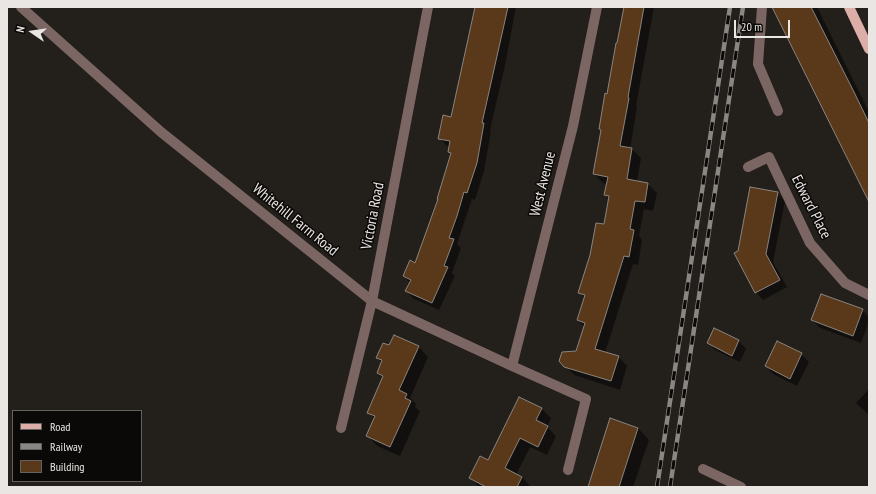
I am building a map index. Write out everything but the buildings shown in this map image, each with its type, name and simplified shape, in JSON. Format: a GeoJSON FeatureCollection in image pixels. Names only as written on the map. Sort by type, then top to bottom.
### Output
{"type":"FeatureCollection","features":[{"type":"Feature","properties":{"kind":"main road"},"geometry":{"type":"LineString","coordinates":[[849,7],[869,49]]}},
{"type":"Feature","properties":{"kind":"street","name":"Whitehill Farm Road"},"geometry":{"type":"LineString","coordinates":[[21,7],[161,132],[372,301],[586,399],[568,470]]}},
{"type":"Feature","properties":{"kind":"street","name":"Victoria Road"},"geometry":{"type":"LineString","coordinates":[[341,428],[372,301],[428,7]]}},
{"type":"Feature","properties":{"kind":"street","name":"West Avenue"},"geometry":{"type":"LineString","coordinates":[[512,366],[572,126],[596,7]]}},
{"type":"Feature","properties":{"kind":"street"},"geometry":{"type":"LineString","coordinates":[[762,7],[758,64],[778,111]]}},
{"type":"Feature","properties":{"kind":"street","name":"Edward Place"},"geometry":{"type":"LineString","coordinates":[[748,167],[769,157],[810,243],[845,283],[869,295]]}},
{"type":"Feature","properties":{"kind":"street"},"geometry":{"type":"LineString","coordinates":[[703,469],[741,487]]}},
{"type":"Feature","properties":{"kind":"railway"},"geometry":{"type":"LineString","coordinates":[[657,487],[730,7]]}},
{"type":"Feature","properties":{"kind":"railway"},"geometry":{"type":"LineString","coordinates":[[670,487],[743,7]]}}]}
